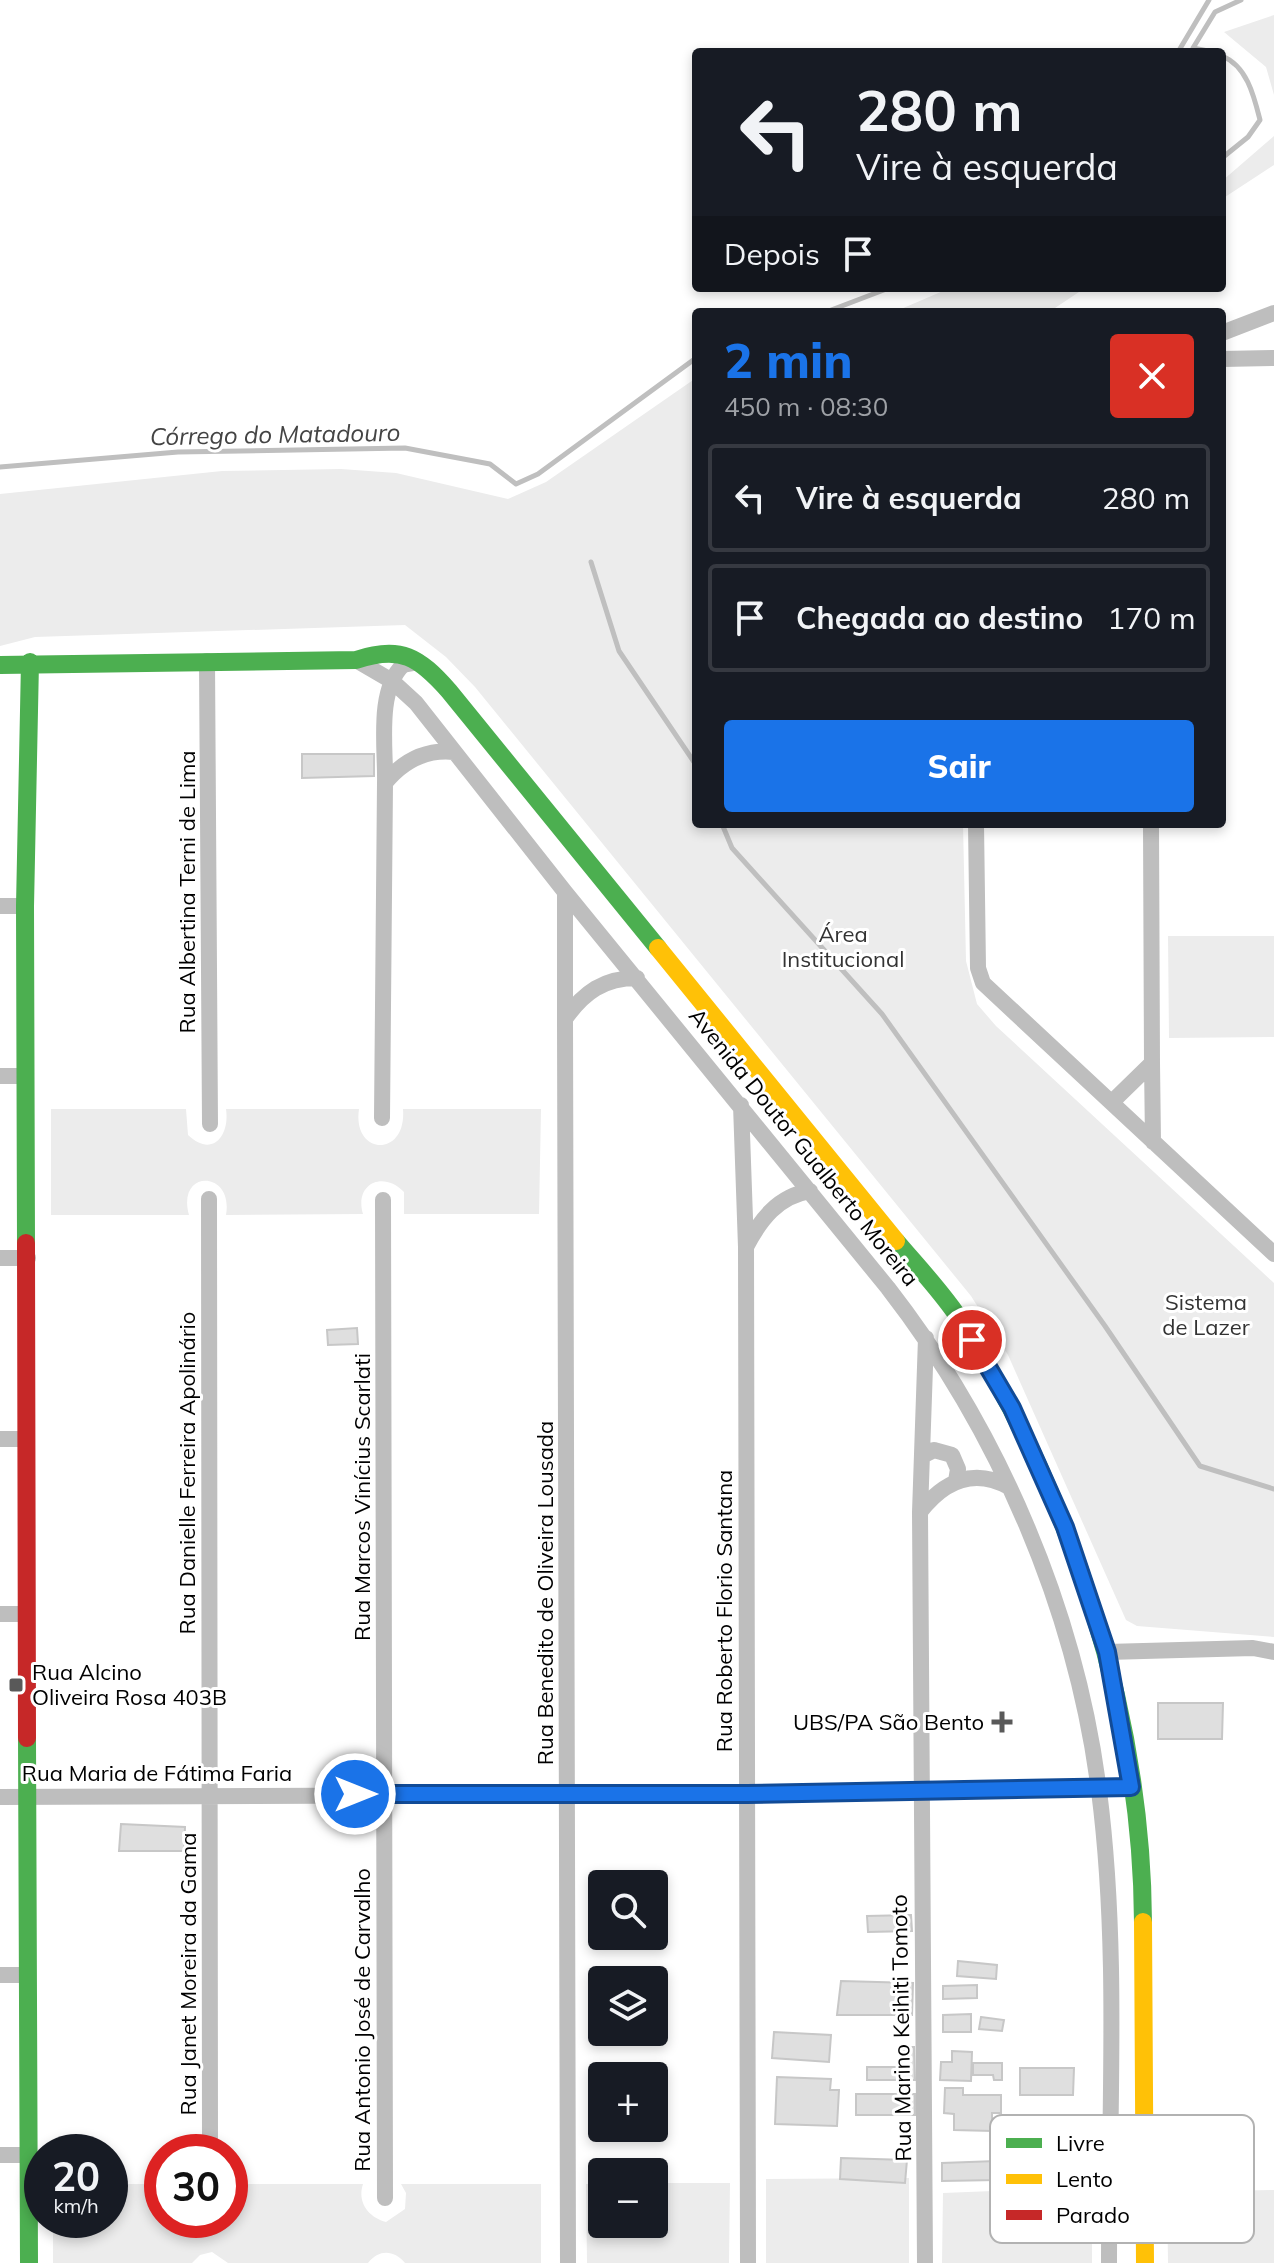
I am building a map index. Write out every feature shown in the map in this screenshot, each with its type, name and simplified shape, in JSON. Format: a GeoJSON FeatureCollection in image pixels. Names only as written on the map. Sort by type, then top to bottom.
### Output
{"type":"FeatureCollection","features":[{"type":"Feature","properties":{"kind":"street"},"geometry":{"type":"LineString","coordinates":[[1226,331],[1274,313]]}},
{"type":"Feature","properties":{"kind":"street"},"geometry":{"type":"LineString","coordinates":[[1226,359],[1274,358]]}},
{"type":"Feature","properties":{"kind":"street"},"geometry":{"type":"LineString","coordinates":[[0,665],[30,662],[356,660],[381,652],[412,657]]}},
{"type":"Feature","properties":{"kind":"street"},"geometry":{"type":"LineString","coordinates":[[373,670],[384,667],[386,659],[381,652]]}},
{"type":"Feature","properties":{"kind":"street"},"geometry":{"type":"LineString","coordinates":[[382,1118],[387,700],[392,681],[412,657]]}},
{"type":"Feature","properties":{"kind":"street","name":"Avenida Doutor Gualberto Moreira"},"geometry":{"type":"LineString","coordinates":[[412,657],[441,683],[959,1318],[1012,1408],[1060,1513],[1107,1652],[1131,1787],[1143,1893],[1144,2115]]}},
{"type":"Feature","properties":{"kind":"street","name":"Avenida Doutor Gualberto Moreira"},"geometry":{"type":"LineString","coordinates":[[356,660],[392,681],[416,703],[926,1337],[972,1412],[1009,1487],[1064,1626],[1099,1789],[1110,1908],[1109,2115]]}},
{"type":"Feature","properties":{"kind":"street","name":"Rua Albertina Terni de Lima"},"geometry":{"type":"LineString","coordinates":[[207,661],[210,1124]]}},
{"type":"Feature","properties":{"kind":"street"},"geometry":{"type":"LineString","coordinates":[[27,2134],[28,1258],[25,906],[30,662]]}},
{"type":"Feature","properties":{"kind":"street"},"geometry":{"type":"LineString","coordinates":[[385,783],[398,767],[412,758],[454,752]]}},
{"type":"Feature","properties":{"kind":"street"},"geometry":{"type":"LineString","coordinates":[[976,828],[978,968],[983,983],[1274,1254]]}},
{"type":"Feature","properties":{"kind":"street"},"geometry":{"type":"LineString","coordinates":[[1151,828],[1153,1142]]}},
{"type":"Feature","properties":{"kind":"street","name":"Rua Benedito de Oliveira Lousada"},"geometry":{"type":"LineString","coordinates":[[565,892],[568,2263]]}},
{"type":"Feature","properties":{"kind":"street"},"geometry":{"type":"LineString","coordinates":[[0,906],[25,906]]}},
{"type":"Feature","properties":{"kind":"street"},"geometry":{"type":"LineString","coordinates":[[565,1019],[579,999],[596,987],[616,978],[637,978]]}},
{"type":"Feature","properties":{"kind":"street"},"geometry":{"type":"LineString","coordinates":[[1112,1102],[1152,1063]]}},
{"type":"Feature","properties":{"kind":"street"},"geometry":{"type":"LineString","coordinates":[[0,1076],[26,1076]]}},
{"type":"Feature","properties":{"kind":"street","name":"Rua Roberto Florio Santana"},"geometry":{"type":"LineString","coordinates":[[741,1105],[746,1247],[748,2263]]}},
{"type":"Feature","properties":{"kind":"street"},"geometry":{"type":"LineString","coordinates":[[746,1247],[771,1210],[798,1193],[810,1191]]}},
{"type":"Feature","properties":{"kind":"street","name":"Rua Danielle Ferreira Apolinário"},"geometry":{"type":"LineString","coordinates":[[209,1199],[210,1795]]}},
{"type":"Feature","properties":{"kind":"street","name":"Rua Marcos Vinícius Scarlati"},"geometry":{"type":"LineString","coordinates":[[383,1200],[384,1793]]}},
{"type":"Feature","properties":{"kind":"street"},"geometry":{"type":"LineString","coordinates":[[0,1258],[28,1258]]}},
{"type":"Feature","properties":{"kind":"street","name":"Rua Marino Keihiti Tomoto"},"geometry":{"type":"LineString","coordinates":[[925,2263],[920,1512],[926,1337]]}},
{"type":"Feature","properties":{"kind":"street"},"geometry":{"type":"LineString","coordinates":[[0,1439],[27,1439]]}},
{"type":"Feature","properties":{"kind":"street"},"geometry":{"type":"LineString","coordinates":[[922,1456],[934,1450],[952,1455],[958,1469],[956,1481]]}},
{"type":"Feature","properties":{"kind":"street"},"geometry":{"type":"LineString","coordinates":[[920,1512],[934,1494],[956,1481],[980,1477],[1009,1487]]}},
{"type":"Feature","properties":{"kind":"street"},"geometry":{"type":"LineString","coordinates":[[0,1614],[26,1614]]}},
{"type":"Feature","properties":{"kind":"street"},"geometry":{"type":"LineString","coordinates":[[1107,1652],[1253,1648],[1274,1652]]}},
{"type":"Feature","properties":{"kind":"street","name":"Rua Maria de Fátima Faria"},"geometry":{"type":"LineString","coordinates":[[0,1797],[384,1793],[747,1794],[1131,1787]]}},
{"type":"Feature","properties":{"kind":"street","name":"Rua Antonio José de Carvalho"},"geometry":{"type":"LineString","coordinates":[[384,1793],[385,2198]]}},
{"type":"Feature","properties":{"kind":"street","name":"Rua Janet Moreira da Gama"},"geometry":{"type":"LineString","coordinates":[[210,1795],[210,2134]]}},
{"type":"Feature","properties":{"kind":"street"},"geometry":{"type":"LineString","coordinates":[[0,1975],[26,1975]]}},
{"type":"Feature","properties":{"kind":"street"},"geometry":{"type":"LineString","coordinates":[[0,2155],[24,2155]]}},
{"type":"Feature","properties":{"kind":"street"},"geometry":{"type":"LineString","coordinates":[[29,2238],[29,2263]]}},
{"type":"Feature","properties":{"kind":"street","name":"Avenida Doutor Gualberto Moreira"},"geometry":{"type":"LineString","coordinates":[[1109,2243],[1109,2263]]}},
{"type":"Feature","properties":{"kind":"street","name":"Avenida Doutor Gualberto Moreira"},"geometry":{"type":"LineString","coordinates":[[1145,2243],[1145,2263]]}},
{"type":"Feature","properties":{"kind":"green space"},"geometry":{"type":"Polygon","coordinates":[[[1274,15],[1274,95],[1266,67],[1224,32],[1274,15]]]}},
{"type":"Feature","properties":{"kind":"green space"},"geometry":{"type":"Polygon","coordinates":[[[1274,136],[1274,165],[1226,196],[1226,178],[1274,136]]]}},
{"type":"Feature","properties":{"kind":"green space"},"geometry":{"type":"Polygon","coordinates":[[[941,292],[1079,292],[1055,308],[903,308],[941,292]]]}},
{"type":"Feature","properties":{"kind":"green space","name":"Área Institucional"},"geometry":{"type":"Polygon","coordinates":[[[692,381],[692,828],[963,828],[966,961],[977,1004],[996,1026],[1274,1283],[1274,1637],[1137,1626],[1126,1620],[1008,1355],[971,1296],[475,687],[446,657],[405,625],[35,637],[0,646],[0,494],[222,471],[341,469],[396,473],[508,499],[546,482],[692,381]]]}},
{"type":"Feature","properties":{"kind":"green space"},"geometry":{"type":"Polygon","coordinates":[[[1168,936],[1274,936],[1274,1037],[1169,1038],[1168,936]]]}},
{"type":"Feature","properties":{"kind":"green space"},"geometry":{"type":"Polygon","coordinates":[[[51,1109],[186,1109],[188,1135],[197,1142],[212,1144],[218,1141],[225,1128],[226,1109],[359,1109],[363,1136],[371,1143],[380,1145],[389,1143],[397,1136],[402,1125],[403,1109],[541,1109],[539,1214],[404,1214],[404,1192],[396,1185],[379,1181],[366,1188],[361,1204],[363,1214],[226,1215],[222,1190],[206,1181],[190,1189],[187,1200],[189,1215],[51,1215],[51,1109]]]}},
{"type":"Feature","properties":{"kind":"green space"},"geometry":{"type":"Polygon","coordinates":[[[909,2178],[909,2263],[766,2263],[766,2179],[909,2178]]]}},
{"type":"Feature","properties":{"kind":"green space"},"geometry":{"type":"Polygon","coordinates":[[[668,2183],[730,2183],[729,2263],[587,2263],[586,2184],[588,2238],[668,2238],[668,2183]]]}},
{"type":"Feature","properties":{"kind":"green space"},"geometry":{"type":"Polygon","coordinates":[[[128,2184],[144,2184],[144,2238],[248,2238],[248,2184],[363,2184],[363,2203],[369,2213],[386,2222],[405,2209],[406,2193],[401,2184],[541,2184],[541,2263],[405,2263],[396,2256],[382,2253],[368,2263],[228,2263],[212,2252],[200,2255],[192,2263],[53,2263],[53,2238],[128,2238],[128,2184]]]}},
{"type":"Feature","properties":{"kind":"green space"},"geometry":{"type":"Polygon","coordinates":[[[1254,2190],[1274,2190],[1274,2263],[1168,2263],[1168,2243],[1254,2243],[1254,2190]]]}},
{"type":"Feature","properties":{"kind":"green space"},"geometry":{"type":"Polygon","coordinates":[[[990,2191],[990,2243],[1092,2243],[1092,2263],[942,2263],[943,2193],[990,2191]]]}},
{"type":"Feature","properties":{"kind":"building"},"geometry":{"type":"Polygon","coordinates":[[[302,754],[374,754],[374,776],[302,778],[302,754]]]}},
{"type":"Feature","properties":{"kind":"building"},"geometry":{"type":"Polygon","coordinates":[[[357,1328],[358,1344],[328,1345],[327,1330],[357,1328]]]}},
{"type":"Feature","properties":{"kind":"building"},"geometry":{"type":"Polygon","coordinates":[[[1158,1703],[1223,1703],[1222,1739],[1158,1739],[1158,1703]]]}},
{"type":"Feature","properties":{"kind":"building"},"geometry":{"type":"Polygon","coordinates":[[[121,1824],[185,1827],[184,1851],[119,1851],[121,1824]]]}},
{"type":"Feature","properties":{"kind":"building"},"geometry":{"type":"Polygon","coordinates":[[[911,1915],[912,1931],[868,1932],[867,1916],[911,1915]]]}},
{"type":"Feature","properties":{"kind":"building"},"geometry":{"type":"Polygon","coordinates":[[[958,1961],[997,1965],[996,1979],[957,1976],[958,1961]]]}},
{"type":"Feature","properties":{"kind":"building"},"geometry":{"type":"Polygon","coordinates":[[[841,1981],[913,1983],[912,2015],[837,2015],[841,1981]]]}},
{"type":"Feature","properties":{"kind":"building"},"geometry":{"type":"Polygon","coordinates":[[[977,1985],[977,1998],[943,1999],[943,1986],[977,1985]]]}},
{"type":"Feature","properties":{"kind":"building"},"geometry":{"type":"Polygon","coordinates":[[[971,2014],[971,2032],[943,2032],[943,2015],[971,2014]]]}},
{"type":"Feature","properties":{"kind":"building"},"geometry":{"type":"Polygon","coordinates":[[[981,2017],[1004,2020],[1002,2031],[979,2029],[981,2017]]]}},
{"type":"Feature","properties":{"kind":"building"},"geometry":{"type":"Polygon","coordinates":[[[774,2032],[831,2035],[829,2062],[772,2058],[774,2032]]]}},
{"type":"Feature","properties":{"kind":"building"},"geometry":{"type":"Polygon","coordinates":[[[900,2047],[914,2047],[915,2080],[867,2080],[867,2067],[900,2067],[900,2047]]]}},
{"type":"Feature","properties":{"kind":"building"},"geometry":{"type":"Polygon","coordinates":[[[952,2051],[972,2052],[971,2081],[940,2080],[941,2062],[952,2062],[952,2051]]]}},
{"type":"Feature","properties":{"kind":"building"},"geometry":{"type":"Polygon","coordinates":[[[973,2063],[1002,2063],[1002,2080],[994,2080],[993,2075],[973,2075],[973,2063]]]}},
{"type":"Feature","properties":{"kind":"building"},"geometry":{"type":"Polygon","coordinates":[[[1020,2068],[1074,2068],[1073,2095],[1020,2095],[1020,2068]]]}},
{"type":"Feature","properties":{"kind":"building"},"geometry":{"type":"Polygon","coordinates":[[[777,2077],[831,2079],[830,2090],[839,2090],[837,2126],[775,2124],[777,2077]]]}},
{"type":"Feature","properties":{"kind":"building"},"geometry":{"type":"Polygon","coordinates":[[[945,2088],[963,2088],[963,2095],[1001,2095],[1001,2113],[990,2115],[990,2131],[954,2130],[954,2114],[944,2113],[945,2088]]]}},
{"type":"Feature","properties":{"kind":"building"},"geometry":{"type":"Polygon","coordinates":[[[856,2094],[915,2094],[915,2115],[856,2115],[856,2094]]]}},
{"type":"Feature","properties":{"kind":"building"},"geometry":{"type":"Polygon","coordinates":[[[841,2158],[907,2160],[905,2183],[840,2179],[841,2158]]]}},
{"type":"Feature","properties":{"kind":"building"},"geometry":{"type":"Polygon","coordinates":[[[990,2161],[990,2180],[942,2181],[942,2163],[990,2161]]]}},
{"type":"Feature","properties":{"kind":"waterway"},"geometry":{"type":"LineString","coordinates":[[1180,48],[1209,0]]}},
{"type":"Feature","properties":{"kind":"waterway","name":"Córrego do Matadouro"},"geometry":{"type":"LineString","coordinates":[[1193,48],[1215,12],[1241,0]]}},
{"type":"Feature","properties":{"kind":"waterway","name":"Córrego do Matadouro"},"geometry":{"type":"LineString","coordinates":[[1226,58],[1243,74],[1260,120],[1248,137],[1226,155]]}},
{"type":"Feature","properties":{"kind":"waterway","name":"Córrego do Matadouro"},"geometry":{"type":"LineString","coordinates":[[836,308],[878,292]]}},
{"type":"Feature","properties":{"kind":"waterway","name":"Córrego do Matadouro"},"geometry":{"type":"LineString","coordinates":[[0,467],[178,452],[405,448],[490,464],[516,484],[538,474],[692,361]]}},
{"type":"Feature","properties":{"kind":"waterway"},"geometry":{"type":"LineString","coordinates":[[591,562],[619,651],[692,759]]}},
{"type":"Feature","properties":{"kind":"waterway"},"geometry":{"type":"LineString","coordinates":[[724,828],[732,848],[882,1014],[1105,1326],[1200,1466],[1274,1489]]}},
{"type":"Feature","properties":{"kind":"traffic: fast"},"geometry":{"type":"LineString","coordinates":[[0,665],[356,660],[385,654],[408,657],[428,670],[449,691],[658,948]]}},
{"type":"Feature","properties":{"kind":"traffic: fast"},"geometry":{"type":"LineString","coordinates":[[26,1243],[25,906],[30,662]]}},
{"type":"Feature","properties":{"kind":"traffic: fast"},"geometry":{"type":"LineString","coordinates":[[896,1241],[961,1321],[1036,1460],[1067,1534],[1093,1610],[1114,1687],[1130,1765],[1139,1844],[1143,1922]]}},
{"type":"Feature","properties":{"kind":"traffic: fast"},"geometry":{"type":"LineString","coordinates":[[27,1738],[29,2263]]}},
{"type":"Feature","properties":{"kind":"traffic: slow"},"geometry":{"type":"LineString","coordinates":[[658,948],[896,1241]]}},
{"type":"Feature","properties":{"kind":"traffic: slow"},"geometry":{"type":"LineString","coordinates":[[1143,1922],[1144,2115]]}},
{"type":"Feature","properties":{"kind":"traffic: slow"},"geometry":{"type":"LineString","coordinates":[[1145,2243],[1145,2263]]}},
{"type":"Feature","properties":{"kind":"traffic: jam"},"geometry":{"type":"LineString","coordinates":[[26,1243],[27,1738]]}},
{"type":"Feature","properties":{"kind":"place","name":"Rua Alcino Oliveira Rosa 403B"},"geometry":{"type":"Point","coordinates":[16,1685]}},
{"type":"Feature","properties":{"kind":"place","name":"UBS/PA São Bento"},"geometry":{"type":"Point","coordinates":[1002,1722]}},
{"type":"Feature","properties":{"kind":"route"},"geometry":{"type":"LineString","coordinates":[[355,1794],[747,1794],[1131,1787],[1107,1652],[1065,1527],[1012,1408],[972,1340]]}},
{"type":"Feature","properties":{"kind":"park label","name":"Sistema de Lazer"},"geometry":{"type":"Point","coordinates":[1206,1314]}}]}
